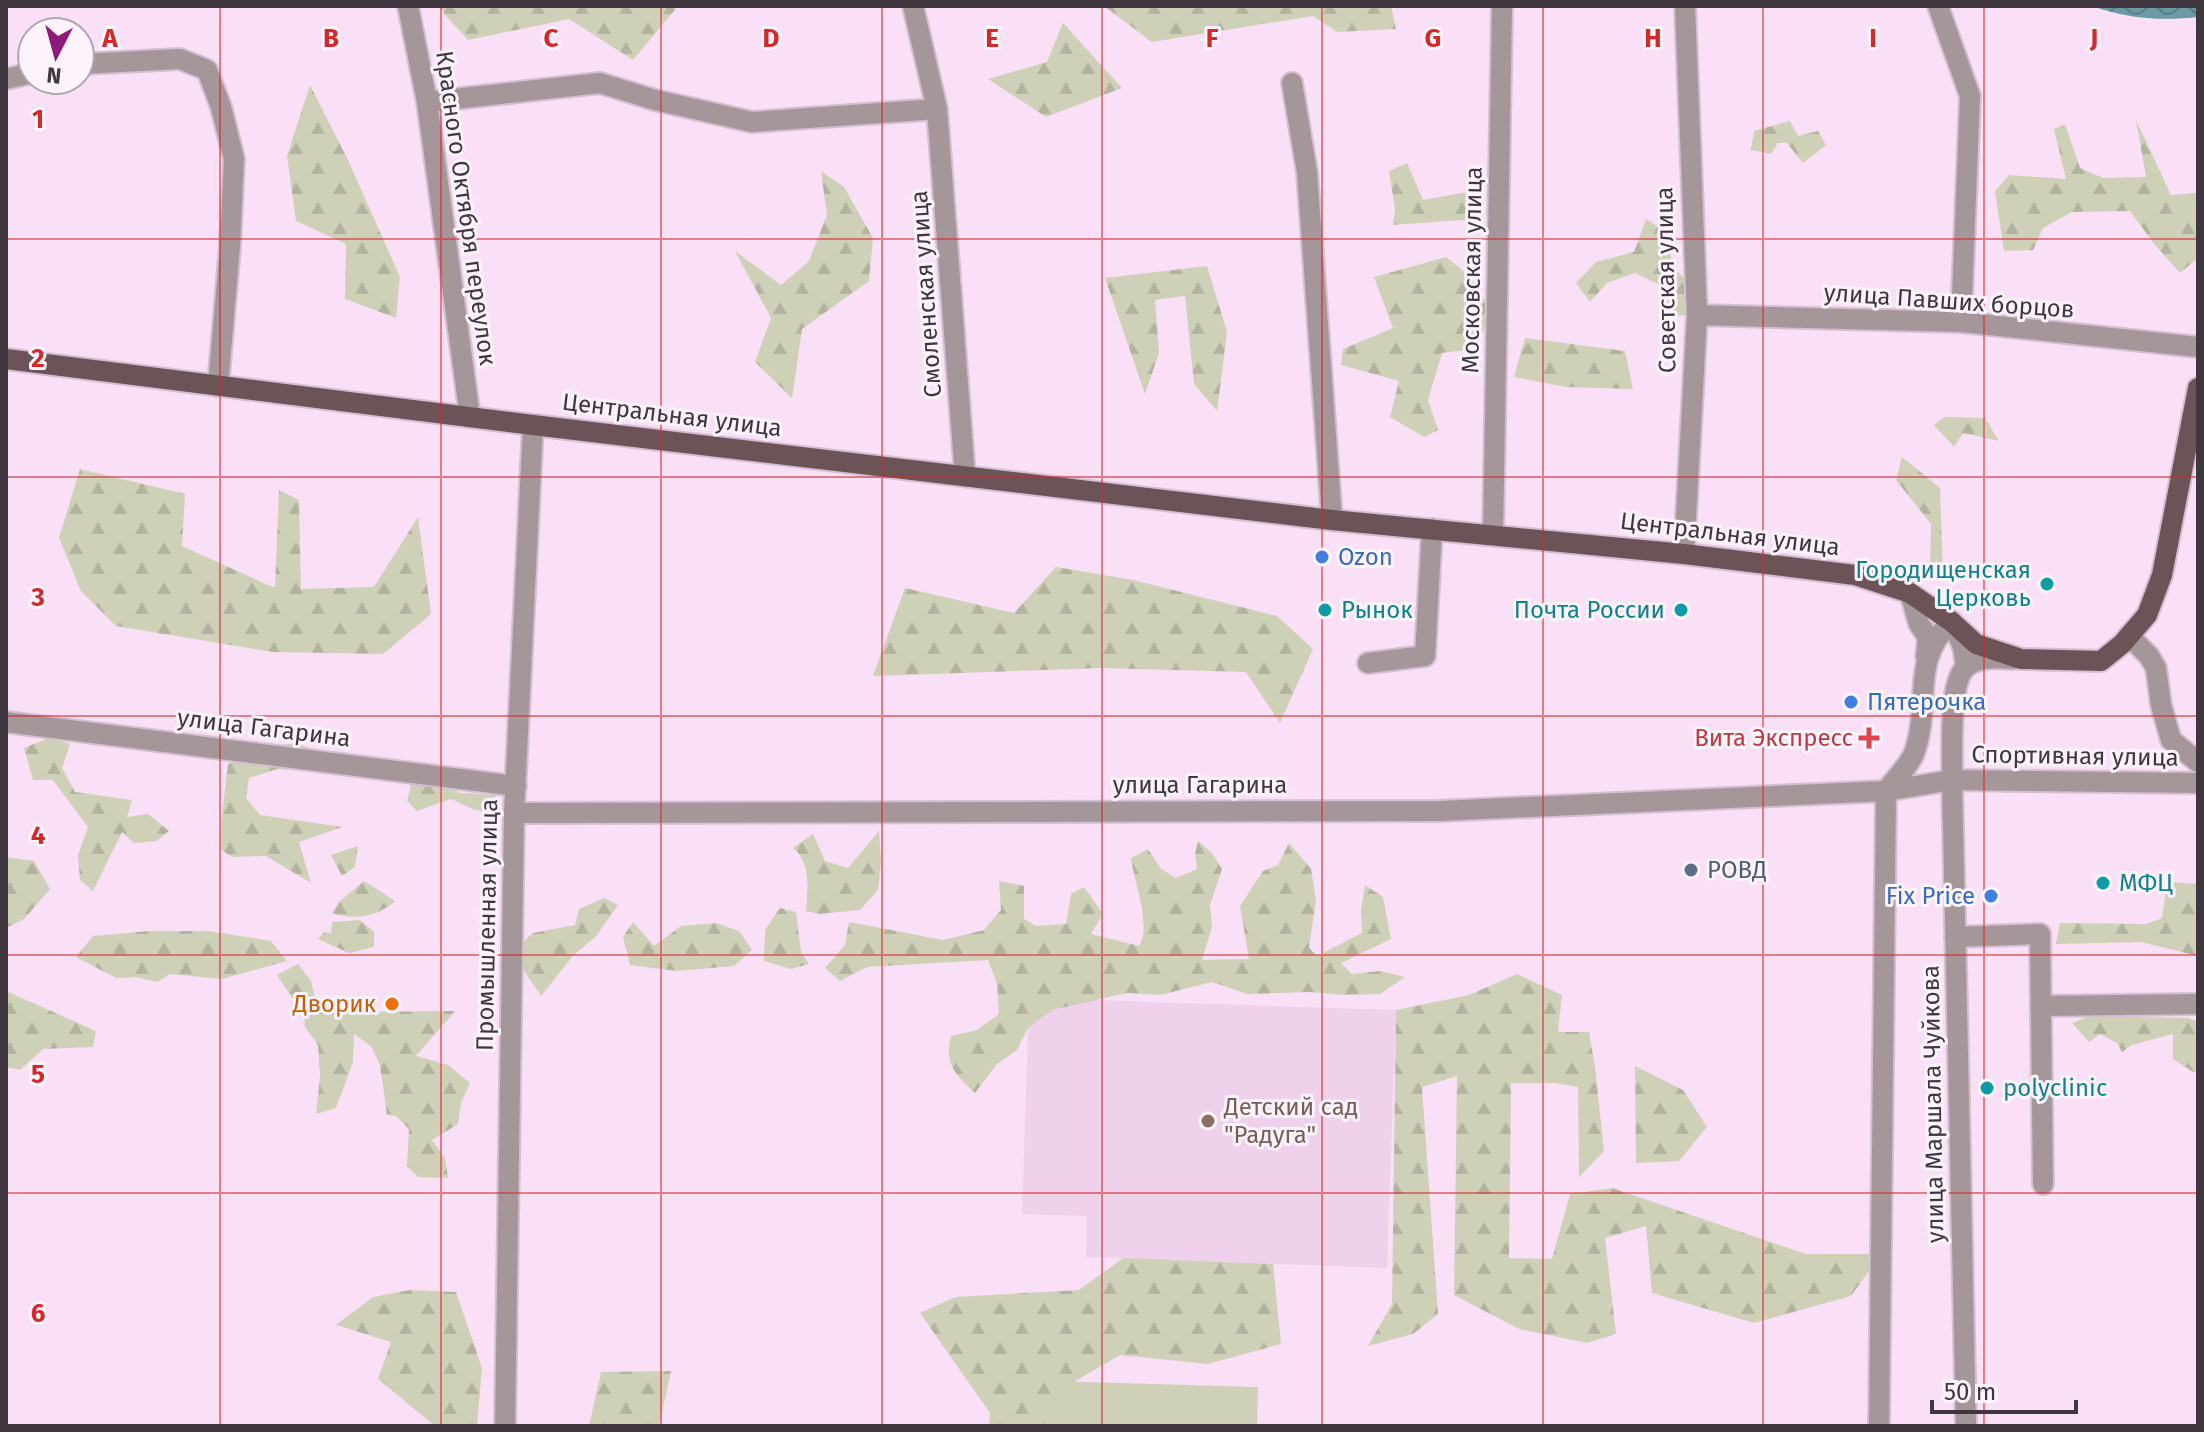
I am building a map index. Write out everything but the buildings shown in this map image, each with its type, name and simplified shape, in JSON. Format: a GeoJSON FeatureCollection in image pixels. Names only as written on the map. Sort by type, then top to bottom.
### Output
{"type":"FeatureCollection","features":[{"type":"Feature","properties":{"kind":"main road","name":"Центральная улица"},"geometry":{"type":"LineString","coordinates":[[6,359],[1332,520],[1684,554],[1855,575],[1910,593],[1952,622],[1976,644],[2021,659],[2101,661],[2129,636]]}},
{"type":"Feature","properties":{"kind":"main road"},"geometry":{"type":"LineString","coordinates":[[2129,636],[2147,615],[2162,575],[2171,515],[2198,388]]}},
{"type":"Feature","properties":{"kind":"street","name":"Красного Октября переулок"},"geometry":{"type":"LineString","coordinates":[[408,6],[427,102],[470,417]]}},
{"type":"Feature","properties":{"kind":"street","name":"Смоленская улица"},"geometry":{"type":"LineString","coordinates":[[913,6],[937,109],[965,476]]}},
{"type":"Feature","properties":{"kind":"street","name":"Московская улица"},"geometry":{"type":"LineString","coordinates":[[1493,535],[1502,6]]}},
{"type":"Feature","properties":{"kind":"street","name":"Советская улица"},"geometry":{"type":"LineString","coordinates":[[1684,554],[1697,315],[1685,6]]}},
{"type":"Feature","properties":{"kind":"street"},"geometry":{"type":"LineString","coordinates":[[1938,6],[1970,96],[1961,322]]}},
{"type":"Feature","properties":{"kind":"street"},"geometry":{"type":"LineString","coordinates":[[96,63],[180,59],[207,70],[221,107],[234,159],[218,386]]}},
{"type":"Feature","properties":{"kind":"street"},"geometry":{"type":"LineString","coordinates":[[427,102],[600,83],[655,100],[752,122],[937,109]]}},
{"type":"Feature","properties":{"kind":"street"},"geometry":{"type":"LineString","coordinates":[[1292,83],[1307,172],[1332,520]]}},
{"type":"Feature","properties":{"kind":"street","name":"улица Павших борцов"},"geometry":{"type":"LineString","coordinates":[[1697,315],[1961,322],[2198,347]]}},
{"type":"Feature","properties":{"kind":"street","name":"Промышленная улица"},"geometry":{"type":"LineString","coordinates":[[505,1426],[514,813],[533,425]]}},
{"type":"Feature","properties":{"kind":"street"},"geometry":{"type":"LineString","coordinates":[[1368,663],[1425,656],[1432,529]]}},
{"type":"Feature","properties":{"kind":"street"},"geometry":{"type":"LineString","coordinates":[[1886,791],[1914,755],[1921,727],[1928,637],[1919,624],[1910,593]]}},
{"type":"Feature","properties":{"kind":"street"},"geometry":{"type":"LineString","coordinates":[[1926,658],[1938,634],[1952,622],[1963,647],[1966,666],[1989,658],[2021,659]]}},
{"type":"Feature","properties":{"kind":"street"},"geometry":{"type":"LineString","coordinates":[[2129,636],[2156,668],[2161,705],[2171,740],[2198,762]]}},
{"type":"Feature","properties":{"kind":"street","name":"улица Маршала Чуйкова"},"geometry":{"type":"LineString","coordinates":[[1966,666],[1956,682],[1952,780],[1966,1426]]}},
{"type":"Feature","properties":{"kind":"street","name":"улица Гагарина"},"geometry":{"type":"LineString","coordinates":[[6,722],[516,786]]}},
{"type":"Feature","properties":{"kind":"street","name":"Спортивная улица"},"geometry":{"type":"LineString","coordinates":[[1886,791],[1952,780],[2198,783]]}},
{"type":"Feature","properties":{"kind":"street","name":"улица Гагарина"},"geometry":{"type":"LineString","coordinates":[[514,813],[1439,811],[1886,791]]}},
{"type":"Feature","properties":{"kind":"street","name":"улица Маршала Чуйкова"},"geometry":{"type":"LineString","coordinates":[[1879,1426],[1886,791]]}},
{"type":"Feature","properties":{"kind":"street"},"geometry":{"type":"LineString","coordinates":[[1955,937],[2040,934],[2043,1184]]}},
{"type":"Feature","properties":{"kind":"street"},"geometry":{"type":"LineString","coordinates":[[2042,1006],[2198,1004]]}},
{"type":"Feature","properties":{"kind":"shaded area","name":"Детский сад \"Радуга\""},"geometry":{"type":"Polygon","coordinates":[[[1029,998],[1396,1010],[1387,1268],[1086,1257],[1087,1216],[1022,1214],[1029,998]]]}},
{"type":"Feature","properties":{"kind":"green space"},"geometry":{"type":"Polygon","coordinates":[[[437,6],[678,6],[633,60],[569,19],[468,40],[437,6]]]}},
{"type":"Feature","properties":{"kind":"green space"},"geometry":{"type":"Polygon","coordinates":[[[1104,6],[1391,6],[1396,29],[1337,32],[1313,16],[1152,42],[1104,6]]]}},
{"type":"Feature","properties":{"kind":"green space"},"geometry":{"type":"Polygon","coordinates":[[[1063,23],[1122,88],[1046,117],[988,79],[1047,62],[1063,23]]]}},
{"type":"Feature","properties":{"kind":"green space"},"geometry":{"type":"Polygon","coordinates":[[[310,85],[348,160],[400,277],[396,318],[345,299],[346,244],[296,221],[287,156],[310,85]]]}},
{"type":"Feature","properties":{"kind":"green space"},"geometry":{"type":"Polygon","coordinates":[[[2136,120],[2171,195],[2198,193],[2198,258],[2180,273],[2130,211],[2072,212],[2043,228],[2033,250],[2004,251],[1995,191],[2009,175],[2066,179],[2054,129],[2065,124],[2080,168],[2103,178],[2146,177],[2136,120]]]}},
{"type":"Feature","properties":{"kind":"green space"},"geometry":{"type":"Polygon","coordinates":[[[1790,121],[1798,136],[1818,131],[1826,145],[1803,163],[1787,143],[1778,143],[1771,154],[1751,150],[1754,131],[1790,121]]]}},
{"type":"Feature","properties":{"kind":"green space"},"geometry":{"type":"Polygon","coordinates":[[[1407,163],[1423,200],[1473,191],[1485,222],[1462,220],[1393,225],[1395,209],[1389,171],[1407,163]]]}},
{"type":"Feature","properties":{"kind":"green space"},"geometry":{"type":"Polygon","coordinates":[[[821,171],[844,187],[873,238],[869,281],[802,329],[792,398],[755,362],[771,318],[735,251],[781,285],[809,261],[827,215],[821,171]]]}},
{"type":"Feature","properties":{"kind":"green space"},"geometry":{"type":"Polygon","coordinates":[[[1646,219],[1666,232],[1673,267],[1688,282],[1697,315],[1659,316],[1662,286],[1635,273],[1607,283],[1590,302],[1576,283],[1596,262],[1634,252],[1646,219]]]}},
{"type":"Feature","properties":{"kind":"green space"},"geometry":{"type":"Polygon","coordinates":[[[1446,257],[1480,291],[1487,309],[1487,319],[1474,349],[1442,353],[1428,400],[1438,430],[1424,437],[1390,417],[1399,381],[1341,365],[1343,349],[1393,328],[1374,277],[1446,257]]]}},
{"type":"Feature","properties":{"kind":"green space"},"geometry":{"type":"Polygon","coordinates":[[[1207,266],[1227,332],[1217,411],[1194,384],[1185,296],[1155,300],[1159,353],[1145,394],[1105,278],[1207,266]]]}},
{"type":"Feature","properties":{"kind":"green space"},"geometry":{"type":"Polygon","coordinates":[[[1525,338],[1625,351],[1633,389],[1566,387],[1514,377],[1525,338]]]}},
{"type":"Feature","properties":{"kind":"green space"},"geometry":{"type":"Polygon","coordinates":[[[1944,417],[1985,418],[1999,441],[1963,433],[1954,447],[1934,425],[1944,417]]]}},
{"type":"Feature","properties":{"kind":"green space"},"geometry":{"type":"Polygon","coordinates":[[[1902,457],[1940,488],[1943,575],[1930,571],[1931,524],[1896,480],[1902,457]]]}},
{"type":"Feature","properties":{"kind":"green space"},"geometry":{"type":"Polygon","coordinates":[[[80,469],[185,494],[182,546],[275,588],[279,490],[299,500],[301,589],[374,587],[418,517],[431,614],[383,654],[273,652],[116,626],[81,591],[59,538],[80,469]]]}},
{"type":"Feature","properties":{"kind":"green space"},"geometry":{"type":"Polygon","coordinates":[[[1056,567],[1133,580],[1277,616],[1313,649],[1280,723],[1246,672],[1100,668],[873,676],[905,588],[1014,613],[1056,567]]]}},
{"type":"Feature","properties":{"kind":"green space"},"geometry":{"type":"Polygon","coordinates":[[[49,738],[70,744],[62,768],[75,792],[132,800],[127,817],[148,814],[169,831],[157,841],[134,843],[122,832],[93,891],[80,880],[78,855],[88,827],[53,780],[33,780],[24,748],[49,738]]]}},
{"type":"Feature","properties":{"kind":"green space"},"geometry":{"type":"Polygon","coordinates":[[[298,743],[337,763],[318,771],[277,769],[249,778],[246,798],[260,815],[342,827],[299,842],[311,883],[266,856],[232,857],[220,849],[228,764],[263,747],[298,743]]]}},
{"type":"Feature","properties":{"kind":"green space"},"geometry":{"type":"Polygon","coordinates":[[[441,776],[459,793],[496,795],[494,813],[475,810],[451,799],[417,811],[407,801],[412,781],[441,776]]]}},
{"type":"Feature","properties":{"kind":"green space"},"geometry":{"type":"Polygon","coordinates":[[[879,831],[881,862],[878,890],[860,910],[819,914],[806,911],[806,869],[793,848],[813,834],[825,861],[848,868],[879,831]]]}},
{"type":"Feature","properties":{"kind":"green space"},"geometry":{"type":"Polygon","coordinates":[[[1198,841],[1211,852],[1222,869],[1210,905],[1212,927],[1202,960],[1249,959],[1240,906],[1263,871],[1278,865],[1289,843],[1311,869],[1316,899],[1309,948],[1317,956],[1362,933],[1361,910],[1365,885],[1383,897],[1391,939],[1341,963],[1352,974],[1380,971],[1405,977],[1380,994],[1247,994],[1212,982],[1160,995],[1127,993],[1052,1010],[1028,1028],[1017,1050],[997,1064],[975,1093],[953,1068],[949,1046],[951,1036],[977,1030],[999,1014],[997,984],[988,960],[867,967],[840,981],[825,968],[845,945],[849,922],[943,940],[984,930],[1001,910],[999,881],[1024,886],[1024,919],[1036,926],[1066,924],[1071,894],[1084,887],[1103,914],[1091,934],[1139,946],[1143,938],[1143,916],[1131,858],[1148,849],[1161,869],[1176,878],[1197,869],[1195,853],[1198,841]]]}},
{"type":"Feature","properties":{"kind":"green space"},"geometry":{"type":"Polygon","coordinates":[[[358,846],[355,867],[342,876],[331,855],[358,846]]]}},
{"type":"Feature","properties":{"kind":"green space"},"geometry":{"type":"Polygon","coordinates":[[[6,857],[34,861],[50,889],[24,919],[6,928],[6,857]]]}},
{"type":"Feature","properties":{"kind":"green space"},"geometry":{"type":"Polygon","coordinates":[[[364,881],[395,901],[365,916],[348,917],[332,913],[339,902],[364,881]]]}},
{"type":"Feature","properties":{"kind":"green space"},"geometry":{"type":"Polygon","coordinates":[[[2167,882],[2198,884],[2198,956],[2141,942],[2056,944],[2060,923],[2146,924],[2162,918],[2167,882]]]}},
{"type":"Feature","properties":{"kind":"green space"},"geometry":{"type":"Polygon","coordinates":[[[604,898],[618,905],[597,935],[573,956],[541,996],[522,968],[523,942],[533,933],[575,925],[579,909],[604,898]]]}},
{"type":"Feature","properties":{"kind":"green space"},"geometry":{"type":"Polygon","coordinates":[[[780,908],[796,912],[801,952],[809,964],[791,969],[764,961],[765,930],[780,908]]]}},
{"type":"Feature","properties":{"kind":"green space"},"geometry":{"type":"Polygon","coordinates":[[[360,920],[374,932],[374,947],[349,953],[318,939],[324,932],[331,933],[332,922],[360,920]]]}},
{"type":"Feature","properties":{"kind":"green space"},"geometry":{"type":"Polygon","coordinates":[[[633,922],[654,946],[681,926],[716,923],[739,931],[752,950],[734,966],[677,971],[630,965],[623,937],[633,922]]]}},
{"type":"Feature","properties":{"kind":"green space"},"geometry":{"type":"Polygon","coordinates":[[[150,931],[208,931],[271,941],[287,961],[222,979],[170,974],[157,982],[136,977],[116,978],[76,957],[93,936],[150,931]]]}},
{"type":"Feature","properties":{"kind":"green space"},"geometry":{"type":"Polygon","coordinates":[[[298,964],[311,981],[317,1008],[354,1012],[455,1011],[416,1056],[448,1065],[470,1083],[461,1103],[458,1124],[432,1140],[445,1158],[448,1178],[418,1177],[407,1166],[409,1129],[396,1116],[387,1115],[380,1065],[371,1046],[354,1034],[353,1062],[336,1108],[316,1114],[320,1076],[318,1045],[305,1027],[304,1016],[277,975],[298,964]]]}},
{"type":"Feature","properties":{"kind":"green space"},"geometry":{"type":"Polygon","coordinates":[[[1517,974],[1562,995],[1558,1032],[1589,1032],[1604,1151],[1579,1177],[1578,1087],[1555,1083],[1511,1083],[1509,1258],[1552,1259],[1570,1194],[1612,1188],[1806,1254],[1881,1254],[1851,1296],[1754,1323],[1652,1293],[1646,1226],[1605,1238],[1616,1334],[1587,1343],[1519,1329],[1454,1295],[1457,1076],[1422,1087],[1438,1314],[1413,1334],[1368,1346],[1392,1304],[1396,1010],[1469,995],[1517,974]]]}},
{"type":"Feature","properties":{"kind":"green space"},"geometry":{"type":"Polygon","coordinates":[[[6,991],[96,1031],[93,1047],[43,1049],[20,1070],[6,1067],[6,991]]]}},
{"type":"Feature","properties":{"kind":"green space"},"geometry":{"type":"Polygon","coordinates":[[[2090,1016],[2189,1018],[2198,1022],[2198,1071],[2193,1072],[2173,1059],[2173,1034],[2132,1045],[2122,1052],[2117,1043],[2100,1034],[2089,1042],[2072,1023],[2090,1016]]]}},
{"type":"Feature","properties":{"kind":"green space"},"geometry":{"type":"Polygon","coordinates":[[[1635,1066],[1683,1090],[1707,1127],[1679,1161],[1636,1163],[1635,1066]]]}},
{"type":"Feature","properties":{"kind":"green space"},"geometry":{"type":"Polygon","coordinates":[[[1123,1258],[1273,1264],[1281,1344],[1208,1364],[1120,1355],[1074,1382],[1062,1426],[989,1426],[990,1413],[920,1313],[955,1297],[1079,1290],[1123,1258]]]}},
{"type":"Feature","properties":{"kind":"green space"},"geometry":{"type":"Polygon","coordinates":[[[410,1290],[456,1292],[482,1368],[477,1426],[435,1426],[378,1379],[391,1342],[336,1325],[373,1297],[410,1290]]]}},
{"type":"Feature","properties":{"kind":"green space"},"geometry":{"type":"Polygon","coordinates":[[[671,1371],[659,1426],[589,1426],[601,1372],[671,1371]]]}},
{"type":"Feature","properties":{"kind":"green space"},"geometry":{"type":"Polygon","coordinates":[[[1050,1381],[1258,1387],[1257,1426],[1049,1426],[1050,1381]]]}},
{"type":"Feature","properties":{"kind":"water"},"geometry":{"type":"Polygon","coordinates":[[[2093,6],[2198,6],[2198,17],[2145,18],[2093,6]]]}},
{"type":"Feature","properties":{"kind":"place","name":"Ozon"},"geometry":{"type":"Point","coordinates":[1322,557]}},
{"type":"Feature","properties":{"kind":"place","name":"Городищенская Церковь"},"geometry":{"type":"Point","coordinates":[2047,584]}},
{"type":"Feature","properties":{"kind":"place","name":"Рынок"},"geometry":{"type":"Point","coordinates":[1325,610]}},
{"type":"Feature","properties":{"kind":"place","name":"Почта России"},"geometry":{"type":"Point","coordinates":[1681,610]}},
{"type":"Feature","properties":{"kind":"place","name":"Пятерочка"},"geometry":{"type":"Point","coordinates":[1851,702]}},
{"type":"Feature","properties":{"kind":"place","name":"Вита Экспресс"},"geometry":{"type":"Point","coordinates":[1869,738]}},
{"type":"Feature","properties":{"kind":"place","name":"РОВД"},"geometry":{"type":"Point","coordinates":[1691,870]}},
{"type":"Feature","properties":{"kind":"place","name":"МФЦ"},"geometry":{"type":"Point","coordinates":[2103,883]}},
{"type":"Feature","properties":{"kind":"place","name":"Fix Price"},"geometry":{"type":"Point","coordinates":[1991,896]}},
{"type":"Feature","properties":{"kind":"place","name":"Дворик"},"geometry":{"type":"Point","coordinates":[392,1004]}},
{"type":"Feature","properties":{"kind":"place","name":"polyclinic"},"geometry":{"type":"Point","coordinates":[1987,1088]}},
{"type":"Feature","properties":{"kind":"place","name":"Детский сад \"Радуга\""},"geometry":{"type":"Point","coordinates":[1208,1121]}}]}
